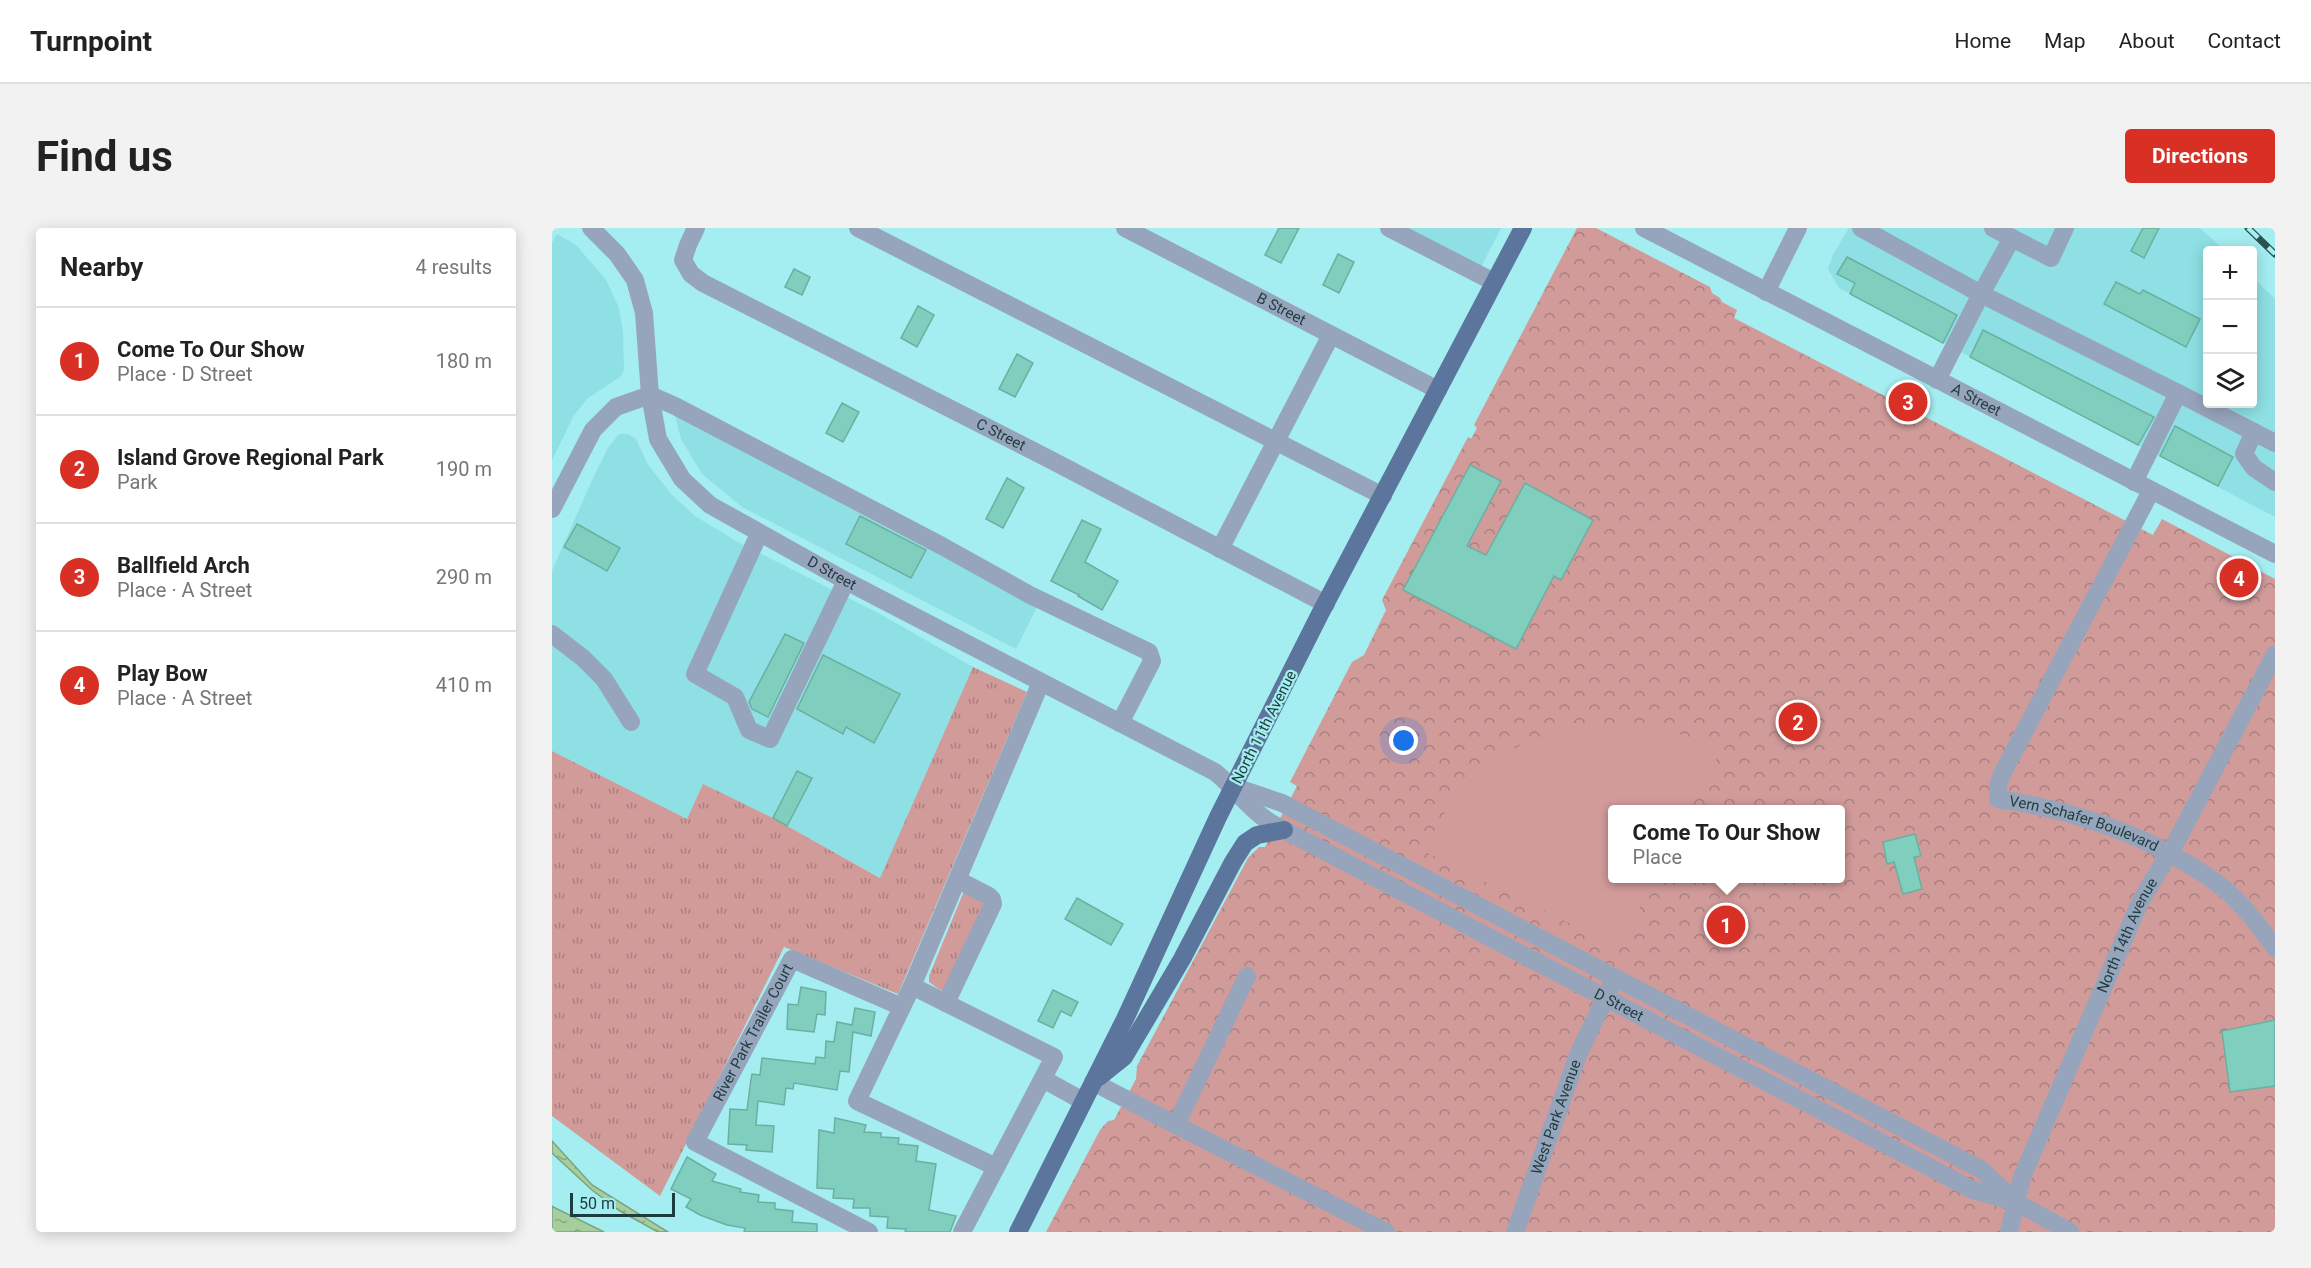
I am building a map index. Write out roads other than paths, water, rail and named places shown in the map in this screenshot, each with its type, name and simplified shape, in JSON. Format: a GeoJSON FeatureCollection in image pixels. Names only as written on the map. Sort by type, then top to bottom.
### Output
{"type":"FeatureCollection","features":[{"type":"Feature","properties":{"kind":"main road","name":"North 11th Avenue"},"geometry":{"type":"LineString","coordinates":[[1018,1232],[1125,1019],[1233,787],[1523,228]]}},
{"type":"Feature","properties":{"kind":"main road"},"geometry":{"type":"LineString","coordinates":[[1093,1082],[1124,1057],[1182,959],[1245,843],[1257,835],[1284,830]]}},
{"type":"Feature","properties":{"kind":"street","name":"D Street"},"geometry":{"type":"LineString","coordinates":[[591,228],[617,254],[635,280],[644,313],[650,395],[658,439],[682,479],[710,505],[846,581],[1215,772],[1233,787],[1259,816],[1603,1001],[1973,1190],[2016,1202],[2070,1232]]}},
{"type":"Feature","properties":{"kind":"street","name":"C Street"},"geometry":{"type":"LineString","coordinates":[[696,228],[684,260],[691,273],[703,283],[1326,604]]}},
{"type":"Feature","properties":{"kind":"street"},"geometry":{"type":"LineString","coordinates":[[858,228],[1383,496]]}},
{"type":"Feature","properties":{"kind":"street","name":"B Street"},"geometry":{"type":"LineString","coordinates":[[1125,228],[1438,390]]}},
{"type":"Feature","properties":{"kind":"street"},"geometry":{"type":"LineString","coordinates":[[1389,228],[1494,282]]}},
{"type":"Feature","properties":{"kind":"street","name":"A Street"},"geometry":{"type":"LineString","coordinates":[[1644,228],[2275,554]]}},
{"type":"Feature","properties":{"kind":"street"},"geometry":{"type":"LineString","coordinates":[[1766,292],[1798,228]]}},
{"type":"Feature","properties":{"kind":"street"},"geometry":{"type":"LineString","coordinates":[[1861,228],[1982,294],[2275,443]]}},
{"type":"Feature","properties":{"kind":"street"},"geometry":{"type":"LineString","coordinates":[[1993,228],[2051,258],[2065,228]]}},
{"type":"Feature","properties":{"kind":"street"},"geometry":{"type":"LineString","coordinates":[[1936,380],[2012,238]]}},
{"type":"Feature","properties":{"kind":"street"},"geometry":{"type":"LineString","coordinates":[[1220,549],[1331,334]]}},
{"type":"Feature","properties":{"kind":"street"},"geometry":{"type":"LineString","coordinates":[[2134,482],[2178,393]]}},
{"type":"Feature","properties":{"kind":"street"},"geometry":{"type":"LineString","coordinates":[[552,508],[593,430],[616,407],[650,395],[942,546],[1030,595],[1149,652],[1152,661],[1120,723]]}},
{"type":"Feature","properties":{"kind":"street"},"geometry":{"type":"LineString","coordinates":[[2254,432],[2244,454],[2254,468],[2275,482]]}},
{"type":"Feature","properties":{"kind":"street","name":"Vern Schafer Boulevard"},"geometry":{"type":"LineString","coordinates":[[2151,490],[2002,774],[1998,786],[1998,799],[2040,805],[2088,818],[2169,854]]}},
{"type":"Feature","properties":{"kind":"street"},"geometry":{"type":"LineString","coordinates":[[759,534],[695,674],[735,697],[749,729],[770,739],[846,581]]}},
{"type":"Feature","properties":{"kind":"street"},"geometry":{"type":"LineString","coordinates":[[552,634],[583,658],[604,679],[632,722]]}},
{"type":"Feature","properties":{"kind":"street","name":"North 14th Avenue"},"geometry":{"type":"LineString","coordinates":[[2009,1232],[2022,1177],[2140,902],[2169,854],[2243,708],[2275,654]]}},
{"type":"Feature","properties":{"kind":"street"},"geometry":{"type":"LineString","coordinates":[[996,1167],[857,1101],[912,986],[1041,682]]}},
{"type":"Feature","properties":{"kind":"street","name":"D Street"},"geometry":{"type":"LineString","coordinates":[[1233,787],[1282,803],[1982,1170],[2016,1202]]}},
{"type":"Feature","properties":{"kind":"street"},"geometry":{"type":"LineString","coordinates":[[2169,854],[2216,882],[2235,900],[2275,948]]}},
{"type":"Feature","properties":{"kind":"street"},"geometry":{"type":"LineString","coordinates":[[946,1003],[993,904],[989,896],[958,880]]}},
{"type":"Feature","properties":{"kind":"street","name":"River Park Trailer Court"},"geometry":{"type":"LineString","coordinates":[[869,1232],[695,1142],[792,959],[902,1007]]}},
{"type":"Feature","properties":{"kind":"street"},"geometry":{"type":"LineString","coordinates":[[1176,1125],[1247,976]]}},
{"type":"Feature","properties":{"kind":"street"},"geometry":{"type":"LineString","coordinates":[[1603,1001],[1615,979]]}},
{"type":"Feature","properties":{"kind":"street"},"geometry":{"type":"LineString","coordinates":[[912,986],[1054,1057],[962,1232]]}},
{"type":"Feature","properties":{"kind":"street","name":"West Park Avenue"},"geometry":{"type":"LineString","coordinates":[[1515,1232],[1578,1055],[1603,1001]]}},
{"type":"Feature","properties":{"kind":"street"},"geometry":{"type":"LineString","coordinates":[[1043,1079],[1083,1101]]}},
{"type":"Feature","properties":{"kind":"street"},"geometry":{"type":"LineString","coordinates":[[1093,1082],[1386,1232]]}},
{"type":"Feature","properties":{"kind":"water"},"geometry":{"type":"Polygon","coordinates":[[[552,1141],[592,1185],[668,1232],[658,1232],[620,1211],[592,1190],[552,1153],[552,1141]]]}},
{"type":"Feature","properties":{"kind":"water"},"geometry":{"type":"Polygon","coordinates":[[[553,1207],[604,1232],[552,1232],[553,1207]]]}},
{"type":"Feature","properties":{"kind":"railway"},"geometry":{"type":"LineString","coordinates":[[2248,228],[2275,254]]}},
{"type":"Feature","properties":{"kind":"place","name":"Ballfield Arch"},"geometry":{"type":"Point","coordinates":[1908,402]}},
{"type":"Feature","properties":{"kind":"place","name":"Play Bow"},"geometry":{"type":"Point","coordinates":[2239,578]}},
{"type":"Feature","properties":{"kind":"place","name":"Island Grove Regional Park"},"geometry":{"type":"Point","coordinates":[1798,722]}},
{"type":"Feature","properties":{"kind":"place","name":"Come To Our Show"},"geometry":{"type":"Point","coordinates":[1726,925]}}]}
